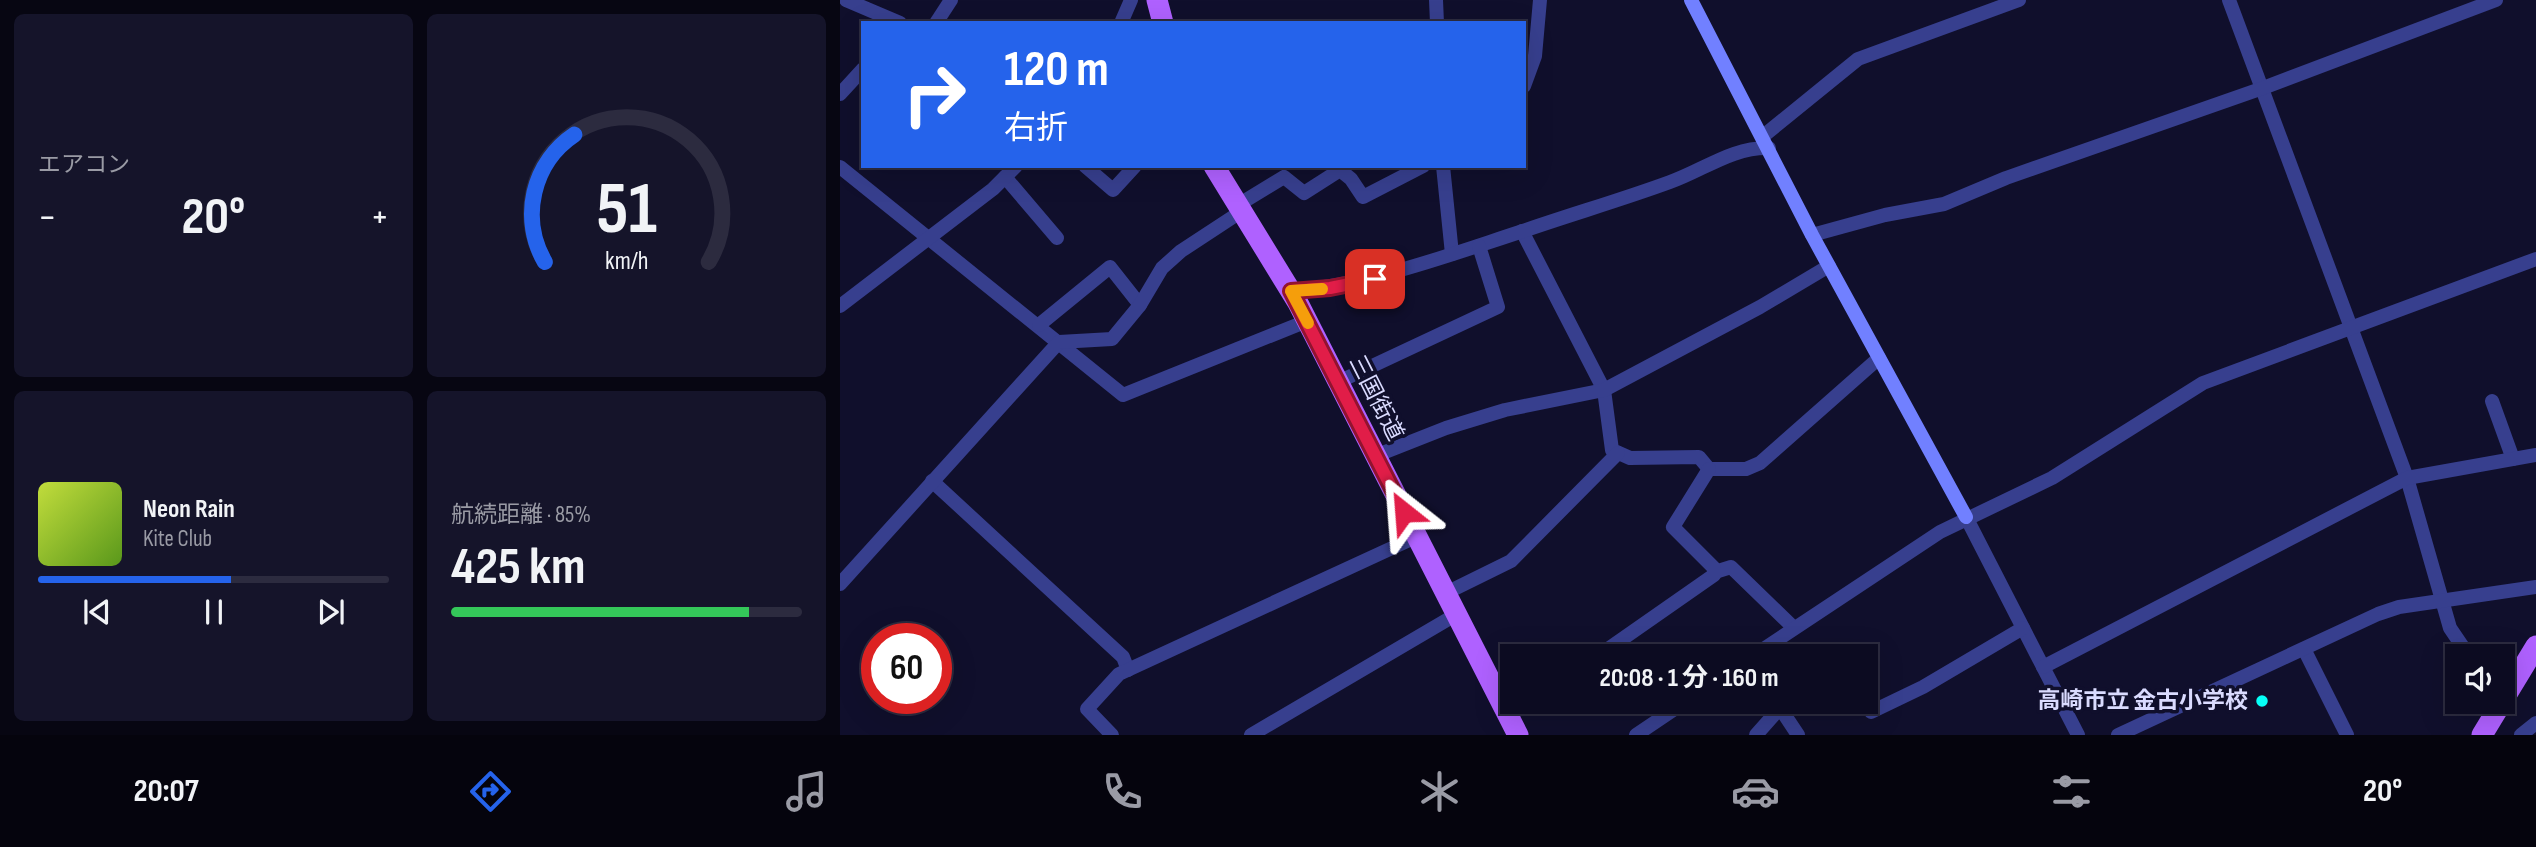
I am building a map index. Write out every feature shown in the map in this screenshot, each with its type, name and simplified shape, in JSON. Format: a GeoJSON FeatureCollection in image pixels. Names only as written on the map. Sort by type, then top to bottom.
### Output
{"type":"FeatureCollection","features":[{"type":"Feature","properties":{"kind":"main road"},"geometry":{"type":"LineString","coordinates":[[1157,0],[1162,21]]}},
{"type":"Feature","properties":{"kind":"main road","name":"三国街道"},"geometry":{"type":"LineString","coordinates":[[1215,168],[1307,321],[1458,614],[1511,729]]}},
{"type":"Feature","properties":{"kind":"main road"},"geometry":{"type":"LineString","coordinates":[[2515,678],[2536,646]]}},
{"type":"Feature","properties":{"kind":"main road"},"geometry":{"type":"LineString","coordinates":[[2482,735],[2494,714]]}},
{"type":"Feature","properties":{"kind":"street"},"geometry":{"type":"LineString","coordinates":[[846,0],[895,21]]}},
{"type":"Feature","properties":{"kind":"street"},"geometry":{"type":"LineString","coordinates":[[937,21],[951,0]]}},
{"type":"Feature","properties":{"kind":"street"},"geometry":{"type":"LineString","coordinates":[[1122,21],[1130,0]]}},
{"type":"Feature","properties":{"kind":"street"},"geometry":{"type":"LineString","coordinates":[[1436,0],[1437,21]]}},
{"type":"Feature","properties":{"kind":"street"},"geometry":{"type":"LineString","coordinates":[[1526,81],[1535,56],[1540,0]]}},
{"type":"Feature","properties":{"kind":"street"},"geometry":{"type":"LineString","coordinates":[[1691,0],[1812,235],[1966,517],[2078,735]]}},
{"type":"Feature","properties":{"kind":"street"},"geometry":{"type":"LineString","coordinates":[[1291,291],[1360,283],[1672,181],[1735,152],[1766,143],[1858,59],[2019,0]]}},
{"type":"Feature","properties":{"kind":"street"},"geometry":{"type":"LineString","coordinates":[[2230,0],[2407,478],[2445,601],[2450,628],[2461,644]]}},
{"type":"Feature","properties":{"kind":"street"},"geometry":{"type":"LineString","coordinates":[[1812,235],[1885,215],[1944,205],[2007,178],[2263,88],[2496,0]]}},
{"type":"Feature","properties":{"kind":"street"},"geometry":{"type":"LineString","coordinates":[[840,94],[861,71]]}},
{"type":"Feature","properties":{"kind":"street"},"geometry":{"type":"LineString","coordinates":[[840,167],[1123,395],[1307,321]]}},
{"type":"Feature","properties":{"kind":"street"},"geometry":{"type":"LineString","coordinates":[[1087,168],[1113,190],[1133,168]]}},
{"type":"Feature","properties":{"kind":"street"},"geometry":{"type":"LineString","coordinates":[[840,584],[1059,342],[1112,339],[1140,305],[1162,268],[1240,208],[1284,177],[1304,193],[1340,170],[1352,179],[1363,197],[1419,168]]}},
{"type":"Feature","properties":{"kind":"street"},"geometry":{"type":"LineString","coordinates":[[1443,168],[1452,254]]}},
{"type":"Feature","properties":{"kind":"street"},"geometry":{"type":"LineString","coordinates":[[840,306],[929,239],[1011,172],[1057,238]]}},
{"type":"Feature","properties":{"kind":"street"},"geometry":{"type":"LineString","coordinates":[[1522,231],[1604,390],[1612,450],[1630,458],[1699,457],[1709,468],[1746,469],[1760,463],[1879,358]]}},
{"type":"Feature","properties":{"kind":"street"},"geometry":{"type":"LineString","coordinates":[[1338,382],[1498,307],[1479,246]]}},
{"type":"Feature","properties":{"kind":"street"},"geometry":{"type":"LineString","coordinates":[[1771,644],[1966,517],[2052,478],[2203,383],[2536,259]]}},
{"type":"Feature","properties":{"kind":"street"},"geometry":{"type":"LineString","coordinates":[[1375,456],[1446,428],[1505,410],[1604,390],[1760,307],[1829,266]]}},
{"type":"Feature","properties":{"kind":"street"},"geometry":{"type":"LineString","coordinates":[[1038,325],[1110,267],[1140,305]]}},
{"type":"Feature","properties":{"kind":"street"},"geometry":{"type":"LineString","coordinates":[[2492,401],[2513,459]]}},
{"type":"Feature","properties":{"kind":"street"},"geometry":{"type":"LineString","coordinates":[[1446,593],[1511,561],[1618,453]]}},
{"type":"Feature","properties":{"kind":"street"},"geometry":{"type":"LineString","coordinates":[[2043,667],[2407,478],[2536,455]]}},
{"type":"Feature","properties":{"kind":"street"},"geometry":{"type":"LineString","coordinates":[[1709,468],[1673,527],[1715,572]]}},
{"type":"Feature","properties":{"kind":"street"},"geometry":{"type":"LineString","coordinates":[[932,481],[1123,657],[1128,670]]}},
{"type":"Feature","properties":{"kind":"street"},"geometry":{"type":"LineString","coordinates":[[1112,735],[1087,709],[1115,678],[1418,536]]}},
{"type":"Feature","properties":{"kind":"street"},"geometry":{"type":"LineString","coordinates":[[1615,644],[1715,572],[1731,568],[1794,628]]}},
{"type":"Feature","properties":{"kind":"street"},"geometry":{"type":"LineString","coordinates":[[2118,735],[2378,614],[2399,607],[2536,587]]}},
{"type":"Feature","properties":{"kind":"street"},"geometry":{"type":"LineString","coordinates":[[1251,735],[1458,614]]}},
{"type":"Feature","properties":{"kind":"street"},"geometry":{"type":"LineString","coordinates":[[1878,709],[1923,687],[2023,628]]}},
{"type":"Feature","properties":{"kind":"street"},"geometry":{"type":"LineString","coordinates":[[2304,649],[2347,735]]}},
{"type":"Feature","properties":{"kind":"street"},"geometry":{"type":"LineString","coordinates":[[1756,735],[1780,708],[1798,735]]}},
{"type":"Feature","properties":{"kind":"street"},"geometry":{"type":"LineString","coordinates":[[1511,729],[1522,714]]}},
{"type":"Feature","properties":{"kind":"street"},"geometry":{"type":"LineString","coordinates":[[1636,735],[1667,714]]}},
{"type":"Feature","properties":{"kind":"street"},"geometry":{"type":"LineString","coordinates":[[2521,735],[2536,723]]}},
{"type":"Feature","properties":{"kind":"slow traffic"},"geometry":{"type":"LineString","coordinates":[[1308,323],[1291,291],[1322,289]]}},
{"type":"Feature","properties":{"kind":"place","name":"高崎市立 金古小学校"},"geometry":{"type":"Point","coordinates":[2262,701]}},
{"type":"Feature","properties":{"kind":"route"},"geometry":{"type":"LineString","coordinates":[[1375,279],[1330,288],[1291,291],[1404,512]]}}]}
